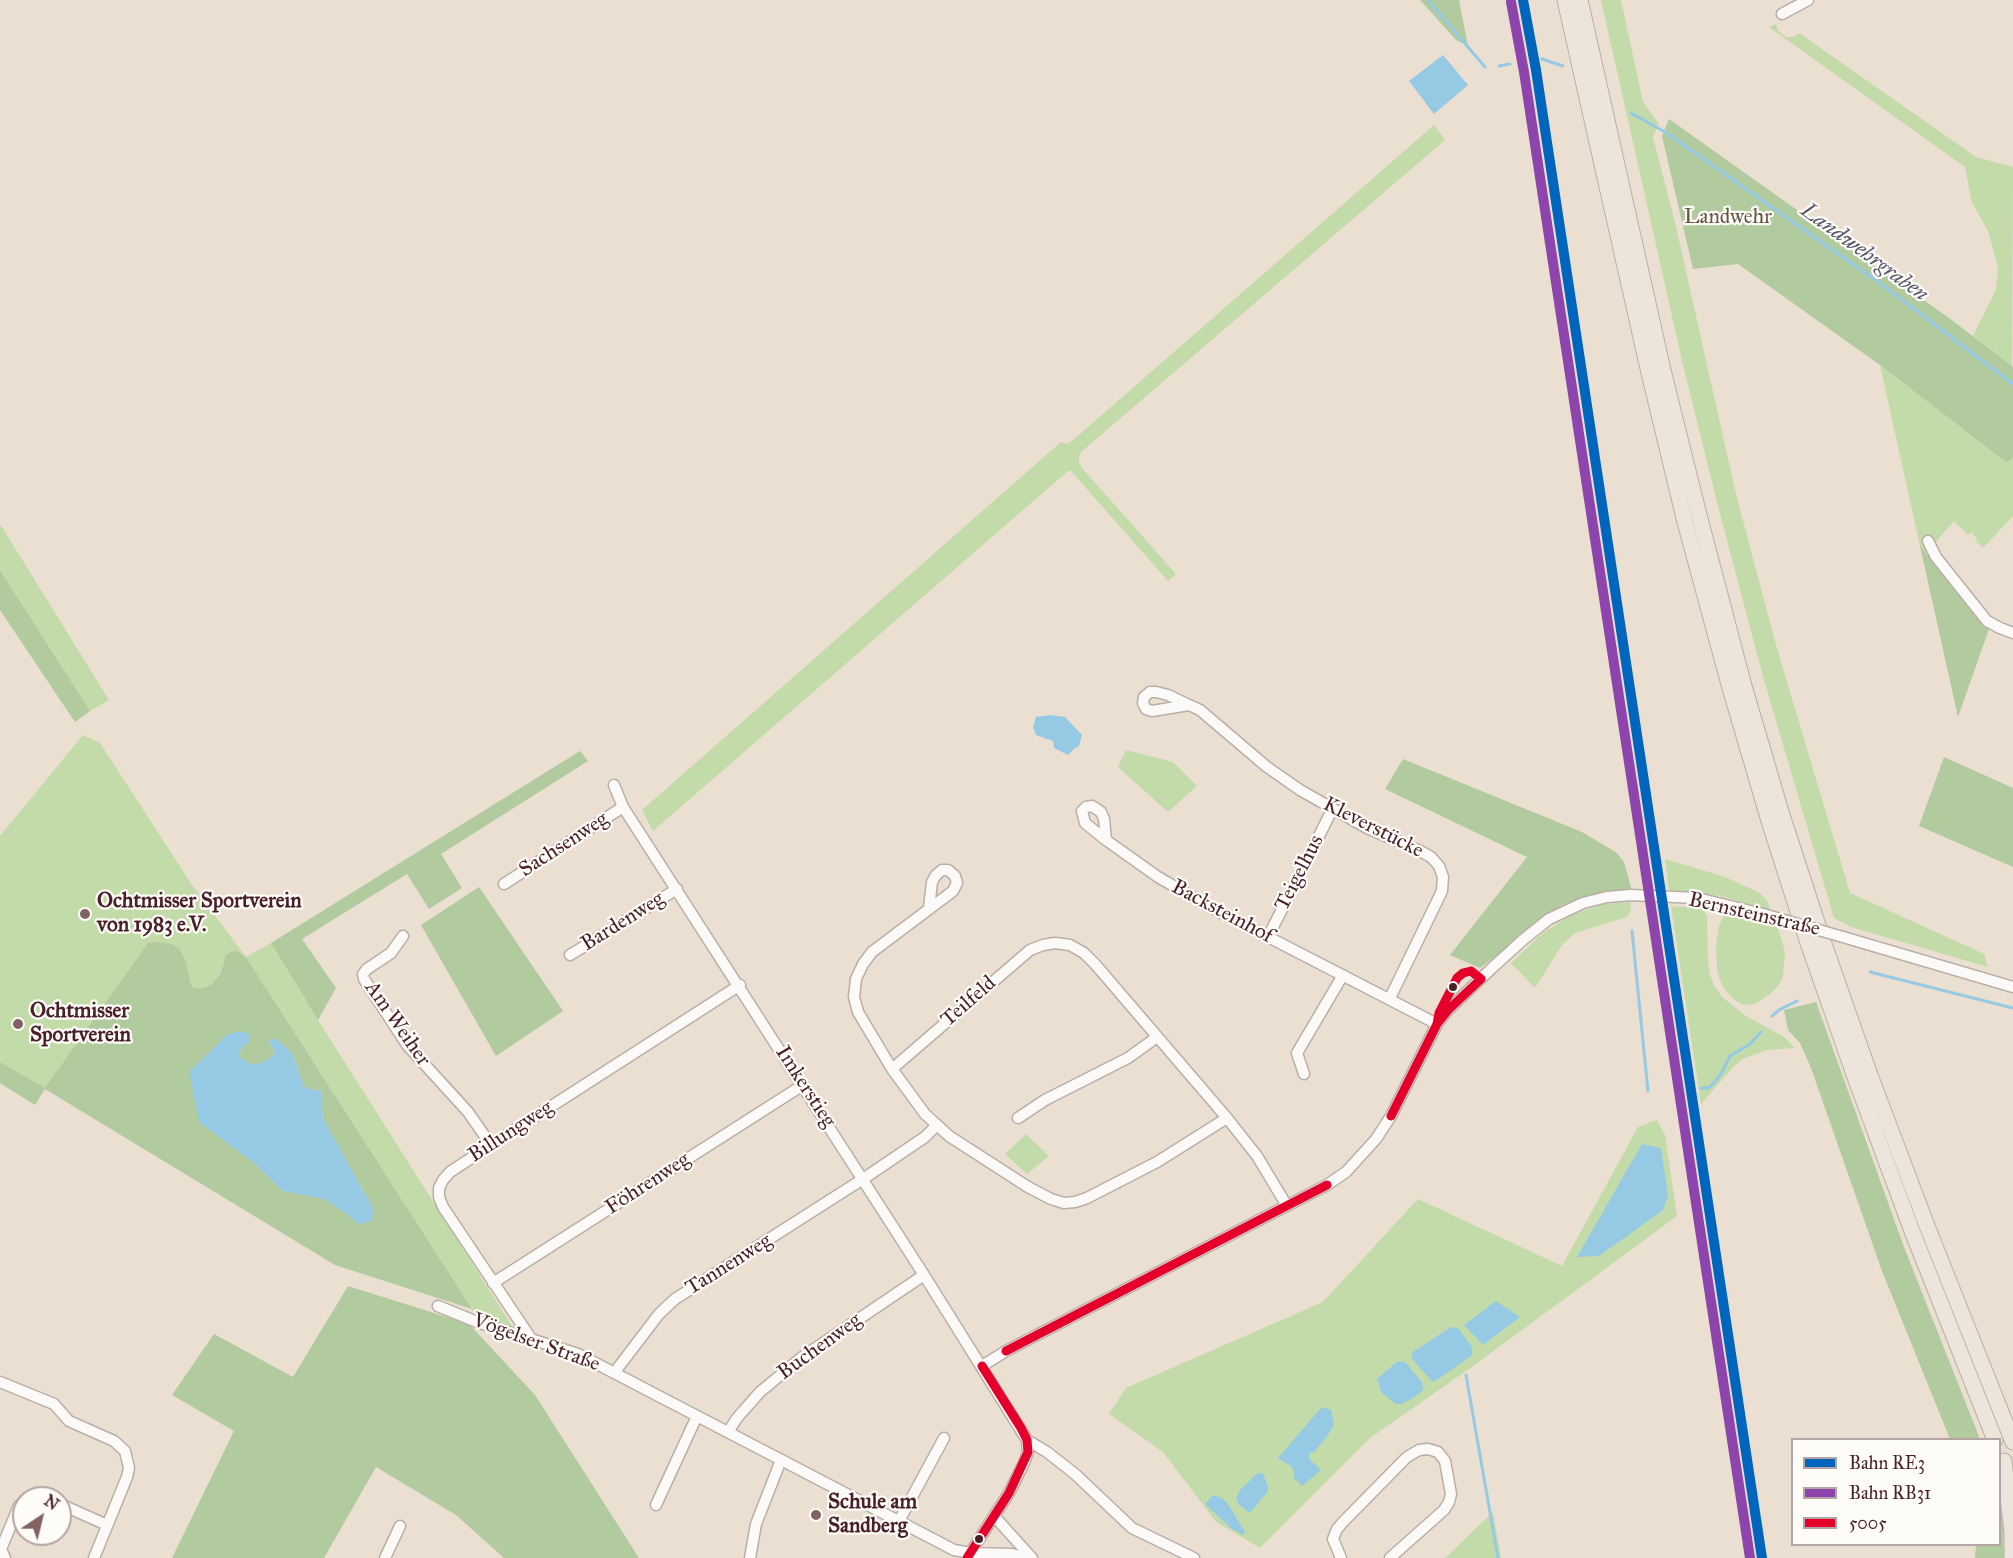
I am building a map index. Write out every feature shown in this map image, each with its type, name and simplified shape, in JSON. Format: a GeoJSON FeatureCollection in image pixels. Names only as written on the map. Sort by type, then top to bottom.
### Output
{"type":"FeatureCollection","features":[{"type":"Feature","properties":{"kind":"highway"},"geometry":{"type":"LineString","coordinates":[[1565,0],[1683,510],[1730,688],[1769,821],[1807,940],[1860,1091],[1912,1231],[1994,1438]]}},
{"type":"Feature","properties":{"kind":"highway"},"geometry":{"type":"LineString","coordinates":[[1581,0],[1674,415],[1744,686],[1782,815],[1870,1075],[1931,1237],[2013,1442]]}},
{"type":"Feature","properties":{"kind":"highway"},"geometry":{"type":"LineString","coordinates":[[2002,1455],[2013,1483]]}},
{"type":"Feature","properties":{"kind":"highway"},"geometry":{"type":"LineString","coordinates":[[2002,1455],[2010,1510],[2012,1558]]}},
{"type":"Feature","properties":{"kind":"street"},"geometry":{"type":"LineString","coordinates":[[1782,14],[1808,0]]}},
{"type":"Feature","properties":{"kind":"street"},"geometry":{"type":"LineString","coordinates":[[1928,540],[1936,557],[1987,621],[2013,633]]}},
{"type":"Feature","properties":{"kind":"street","name":"Kleverstücke"},"geometry":{"type":"LineString","coordinates":[[1190,705],[1213,719],[1267,767],[1332,810],[1431,857],[1439,866],[1443,878],[1442,891],[1390,998]]}},
{"type":"Feature","properties":{"kind":"street","name":"Imkerstieg"},"geometry":{"type":"LineString","coordinates":[[614,785],[623,807],[740,985],[1027,1440]]}},
{"type":"Feature","properties":{"kind":"street","name":"Sachsenweg"},"geometry":{"type":"LineString","coordinates":[[504,884],[623,807]]}},
{"type":"Feature","properties":{"kind":"street","name":"Teigelhus"},"geometry":{"type":"LineString","coordinates":[[1268,937],[1332,810]]}},
{"type":"Feature","properties":{"kind":"street","name":"Backsteinhof"},"geometry":{"type":"LineString","coordinates":[[1106,840],[1158,878],[1437,1024]]}},
{"type":"Feature","properties":{"kind":"street","name":"Bardenweg"},"geometry":{"type":"LineString","coordinates":[[570,955],[677,889]]}},
{"type":"Feature","properties":{"kind":"street","name":"Bernsteinstraße"},"geometry":{"type":"LineString","coordinates":[[982,1366],[1006,1350],[1287,1206],[1346,1172],[1376,1139],[1391,1116],[1437,1024],[1449,1009],[1549,919],[1583,903],[1607,897],[1631,895],[1717,901],[2013,987]]}},
{"type":"Feature","properties":{"kind":"street"},"geometry":{"type":"LineString","coordinates":[[929,908],[872,952],[856,979],[854,997],[858,1012],[892,1069],[924,1114],[936,1126],[1028,1187],[1064,1203],[1088,1198],[1157,1162],[1227,1118]]}},
{"type":"Feature","properties":{"kind":"street","name":"Am Weiher"},"geometry":{"type":"LineString","coordinates":[[403,936],[391,953],[367,969],[363,974],[364,979],[406,1045],[468,1112],[491,1145]]}},
{"type":"Feature","properties":{"kind":"street","name":"Teilfeld"},"geometry":{"type":"LineString","coordinates":[[892,1069],[1030,950],[1055,943],[1070,945],[1084,952],[1227,1118],[1257,1156],[1287,1206]]}},
{"type":"Feature","properties":{"kind":"street"},"geometry":{"type":"LineString","coordinates":[[1304,1074],[1298,1053],[1343,975]]}},
{"type":"Feature","properties":{"kind":"street","name":"Billungweg"},"geometry":{"type":"LineString","coordinates":[[532,1340],[443,1207],[439,1197],[439,1188],[443,1180],[450,1172],[491,1145],[740,985]]}},
{"type":"Feature","properties":{"kind":"street"},"geometry":{"type":"LineString","coordinates":[[1018,1118],[1045,1100],[1128,1058],[1157,1037]]}},
{"type":"Feature","properties":{"kind":"street","name":"Föhrenweg"},"geometry":{"type":"LineString","coordinates":[[493,1283],[803,1085]]}},
{"type":"Feature","properties":{"kind":"street","name":"Tannenweg"},"geometry":{"type":"LineString","coordinates":[[614,1374],[659,1314],[675,1299],[863,1179],[924,1137],[936,1126]]}},
{"type":"Feature","properties":{"kind":"street","name":"Buchenweg"},"geometry":{"type":"LineString","coordinates":[[728,1432],[760,1392],[801,1358],[924,1275]]}},
{"type":"Feature","properties":{"kind":"street","name":"Vögelser Straße"},"geometry":{"type":"LineString","coordinates":[[438,1306],[477,1322],[569,1351],[954,1550],[969,1555],[1012,1554],[1029,1558]]}},
{"type":"Feature","properties":{"kind":"street"},"geometry":{"type":"LineString","coordinates":[[0,1382],[54,1404],[69,1421],[114,1441],[125,1451],[129,1468],[94,1558]]}},
{"type":"Feature","properties":{"kind":"street"},"geometry":{"type":"LineString","coordinates":[[656,1505],[697,1416]]}},
{"type":"Feature","properties":{"kind":"street"},"geometry":{"type":"LineString","coordinates":[[899,1521],[944,1438]]}},
{"type":"Feature","properties":{"kind":"street"},"geometry":{"type":"LineString","coordinates":[[969,1555],[1024,1463],[1028,1452],[1027,1440]]}},
{"type":"Feature","properties":{"kind":"street"},"geometry":{"type":"LineString","coordinates":[[1027,1440],[1075,1474],[1132,1528],[1194,1558]]}},
{"type":"Feature","properties":{"kind":"street"},"geometry":{"type":"LineString","coordinates":[[1341,1558],[1333,1539],[1343,1522],[1407,1457],[1419,1450],[1428,1449],[1438,1452],[1444,1461],[1451,1494],[1449,1502],[1444,1510],[1390,1558]]}},
{"type":"Feature","properties":{"kind":"street"},"geometry":{"type":"LineString","coordinates":[[750,1558],[756,1524],[781,1460]]}},
{"type":"Feature","properties":{"kind":"street"},"geometry":{"type":"LineString","coordinates":[[72,1509],[107,1525]]}},
{"type":"Feature","properties":{"kind":"street"},"geometry":{"type":"LineString","coordinates":[[994,1516],[1029,1558]]}},
{"type":"Feature","properties":{"kind":"street"},"geometry":{"type":"LineString","coordinates":[[5,1558],[2,1549],[12,1524]]}},
{"type":"Feature","properties":{"kind":"street"},"geometry":{"type":"LineString","coordinates":[[385,1558],[400,1526]]}},
{"type":"Feature","properties":{"kind":"green space"},"geometry":{"type":"Polygon","coordinates":[[[1420,0],[1459,0],[1468,46],[1456,40],[1420,0]]]}},
{"type":"Feature","properties":{"kind":"green space"},"geometry":{"type":"Polygon","coordinates":[[[1601,0],[1621,0],[1643,102],[1659,124],[1653,137],[1676,227],[1736,494],[1776,645],[1850,893],[1984,954],[1988,967],[1851,927],[1834,918],[1764,680],[1719,510],[1683,365],[1601,0]]]}},
{"type":"Feature","properties":{"kind":"green space"},"geometry":{"type":"Polygon","coordinates":[[[1776,24],[1779,32],[1786,37],[1793,37],[1799,33],[1976,157],[2013,167],[2012,367],[1973,336],[1996,290],[1998,267],[1988,231],[1972,203],[1965,167],[1769,27],[1776,24]]]}},
{"type":"Feature","properties":{"kind":"green space","name":"Landwehr"},"geometry":{"type":"Polygon","coordinates":[[[1669,119],[1949,318],[2013,367],[2013,458],[2007,463],[1880,365],[1738,264],[1693,269],[1662,136],[1669,119]]]}},
{"type":"Feature","properties":{"kind":"green space"},"geometry":{"type":"Polygon","coordinates":[[[1434,125],[1445,140],[1081,452],[1079,462],[1082,468],[1176,574],[1168,581],[1071,471],[1068,471],[653,831],[642,810],[1061,442],[1067,444],[1072,441],[1434,125]]]}},
{"type":"Feature","properties":{"kind":"green space"},"geometry":{"type":"Polygon","coordinates":[[[1880,365],[2007,463],[2013,458],[2013,516],[1983,548],[1971,532],[1968,535],[1954,521],[1926,553],[1920,546],[1880,365]]]}},
{"type":"Feature","properties":{"kind":"green space"},"geometry":{"type":"Polygon","coordinates":[[[0,524],[109,700],[90,711],[0,570],[0,524]]]}},
{"type":"Feature","properties":{"kind":"green space"},"geometry":{"type":"Polygon","coordinates":[[[1920,546],[1989,629],[1958,717],[1920,546]]]}},
{"type":"Feature","properties":{"kind":"green space"},"geometry":{"type":"Polygon","coordinates":[[[0,570],[90,711],[75,722],[0,610],[0,570]]]}},
{"type":"Feature","properties":{"kind":"green space","name":"Ochtmisser Sportverein von 1983 e.V."},"geometry":{"type":"Polygon","coordinates":[[[83,735],[100,743],[192,885],[246,957],[223,965],[220,975],[212,984],[203,988],[195,988],[191,985],[186,961],[148,943],[45,1089],[0,1062],[0,836],[83,735]]]}},
{"type":"Feature","properties":{"kind":"green space"},"geometry":{"type":"Polygon","coordinates":[[[1126,750],[1173,762],[1197,786],[1168,812],[1118,767],[1126,750]]]}},
{"type":"Feature","properties":{"kind":"green space"},"geometry":{"type":"Polygon","coordinates":[[[580,751],[588,761],[441,854],[462,888],[429,909],[407,874],[302,939],[336,988],[318,1020],[271,943],[580,751]]]}},
{"type":"Feature","properties":{"kind":"green space"},"geometry":{"type":"Polygon","coordinates":[[[1944,757],[2013,788],[2013,867],[1919,826],[1944,757]]]}},
{"type":"Feature","properties":{"kind":"green space"},"geometry":{"type":"Polygon","coordinates":[[[1403,759],[1582,832],[1617,853],[1624,862],[1632,891],[1592,895],[1562,905],[1480,968],[1450,955],[1527,857],[1385,789],[1403,759]]]}},
{"type":"Feature","properties":{"kind":"green space"},"geometry":{"type":"Polygon","coordinates":[[[1665,859],[1725,877],[1760,893],[1768,902],[1770,910],[1720,896],[1669,890],[1665,859]]]}},
{"type":"Feature","properties":{"kind":"green space"},"geometry":{"type":"Polygon","coordinates":[[[479,887],[563,1011],[496,1056],[421,925],[479,887]]]}},
{"type":"Feature","properties":{"kind":"green space"},"geometry":{"type":"Polygon","coordinates":[[[1630,902],[1631,910],[1627,917],[1575,933],[1562,945],[1535,988],[1511,963],[1543,933],[1571,915],[1604,904],[1630,902]]]}},
{"type":"Feature","properties":{"kind":"green space"},"geometry":{"type":"Polygon","coordinates":[[[1671,906],[1703,910],[1707,916],[1710,975],[1722,997],[1746,1016],[1784,1037],[1795,1048],[1767,1050],[1743,1059],[1734,1066],[1701,1104],[1671,906]]]}},
{"type":"Feature","properties":{"kind":"green space"},"geometry":{"type":"Polygon","coordinates":[[[1725,913],[1777,926],[1783,944],[1785,954],[1783,976],[1778,986],[1770,994],[1755,1004],[1743,1005],[1735,1000],[1724,989],[1719,977],[1716,945],[1719,926],[1725,913]]]}},
{"type":"Feature","properties":{"kind":"green space"},"geometry":{"type":"Polygon","coordinates":[[[148,943],[172,944],[179,949],[186,961],[191,985],[195,988],[203,988],[212,984],[220,975],[226,955],[236,951],[246,957],[472,1309],[335,1265],[45,1089],[35,1105],[0,1083],[0,1062],[45,1088],[148,943]],[[228,1034],[190,1072],[253,1162],[283,1191],[324,1199],[358,1224],[373,1208],[323,1119],[321,1091],[305,1088],[292,1053],[269,1041],[275,1054],[264,1062],[252,1065],[238,1056],[242,1047],[228,1034]]]}},
{"type":"Feature","properties":{"kind":"green space"},"geometry":{"type":"Polygon","coordinates":[[[271,943],[522,1342],[482,1320],[472,1309],[246,957],[271,943]]]}},
{"type":"Feature","properties":{"kind":"green space"},"geometry":{"type":"Polygon","coordinates":[[[1816,1002],[1904,1247],[1980,1438],[1950,1438],[1882,1271],[1811,1068],[1800,1043],[1788,1030],[1784,1010],[1816,1002]]]}},
{"type":"Feature","properties":{"kind":"green space"},"geometry":{"type":"Polygon","coordinates":[[[1657,1120],[1665,1135],[1677,1216],[1469,1369],[1370,1438],[1260,1548],[1216,1522],[1163,1452],[1109,1414],[1126,1388],[1323,1302],[1418,1199],[1562,1266],[1638,1127],[1657,1120]]]}},
{"type":"Feature","properties":{"kind":"green space"},"geometry":{"type":"Polygon","coordinates":[[[1026,1134],[1049,1156],[1027,1174],[1005,1154],[1026,1134]]]}},
{"type":"Feature","properties":{"kind":"green space"},"geometry":{"type":"Polygon","coordinates":[[[348,1286],[469,1324],[535,1395],[639,1558],[504,1558],[456,1515],[376,1467],[324,1558],[172,1558],[234,1431],[172,1395],[214,1334],[293,1377],[348,1286]]]}},
{"type":"Feature","properties":{"kind":"green space"},"geometry":{"type":"Polygon","coordinates":[[[2001,1510],[2004,1558],[1975,1558],[1976,1546],[2001,1546],[2001,1510]]]}},
{"type":"Feature","properties":{"kind":"green space"},"geometry":{"type":"Polygon","coordinates":[[[1493,1512],[1501,1558],[1445,1558],[1493,1512]]]}},
{"type":"Feature","properties":{"kind":"water"},"geometry":{"type":"Polygon","coordinates":[[[1443,55],[1468,85],[1434,114],[1409,81],[1443,55]]]}},
{"type":"Feature","properties":{"kind":"water"},"geometry":{"type":"Polygon","coordinates":[[[1050,715],[1065,717],[1082,735],[1079,746],[1068,755],[1054,748],[1053,741],[1036,735],[1033,727],[1036,717],[1050,715]]]}},
{"type":"Feature","properties":{"kind":"water"},"geometry":{"type":"Polygon","coordinates":[[[243,1031],[249,1035],[249,1040],[242,1047],[238,1056],[252,1065],[264,1062],[275,1054],[269,1041],[276,1039],[292,1053],[305,1088],[321,1091],[323,1119],[373,1208],[372,1221],[358,1224],[324,1199],[283,1191],[253,1162],[199,1122],[189,1072],[228,1034],[243,1031]]]}},
{"type":"Feature","properties":{"kind":"water"},"geometry":{"type":"Polygon","coordinates":[[[1642,1144],[1661,1148],[1668,1196],[1663,1210],[1599,1256],[1577,1257],[1642,1144]]]}},
{"type":"Feature","properties":{"kind":"water"},"geometry":{"type":"Polygon","coordinates":[[[1496,1301],[1520,1317],[1483,1345],[1464,1325],[1496,1301]]]}},
{"type":"Feature","properties":{"kind":"water"},"geometry":{"type":"Polygon","coordinates":[[[1451,1327],[1458,1328],[1472,1347],[1472,1355],[1434,1382],[1411,1358],[1413,1352],[1451,1327]]]}},
{"type":"Feature","properties":{"kind":"water"},"geometry":{"type":"Polygon","coordinates":[[[1398,1361],[1405,1362],[1422,1382],[1423,1389],[1402,1404],[1396,1404],[1381,1392],[1377,1379],[1398,1361]]]}},
{"type":"Feature","properties":{"kind":"water"},"geometry":{"type":"Polygon","coordinates":[[[1322,1407],[1331,1410],[1334,1424],[1314,1452],[1309,1453],[1309,1459],[1320,1469],[1302,1486],[1294,1478],[1291,1466],[1278,1458],[1322,1407]]]}},
{"type":"Feature","properties":{"kind":"water"},"geometry":{"type":"Polygon","coordinates":[[[1258,1473],[1263,1474],[1268,1491],[1250,1513],[1239,1505],[1236,1498],[1241,1489],[1258,1473]]]}},
{"type":"Feature","properties":{"kind":"water"},"geometry":{"type":"Polygon","coordinates":[[[1213,1495],[1227,1503],[1245,1532],[1243,1535],[1232,1529],[1205,1504],[1213,1495]]]}},
{"type":"Feature","properties":{"kind":"waterway","name":"Landwehrgraben"},"geometry":{"type":"LineString","coordinates":[[1428,0],[1485,67]]}},
{"type":"Feature","properties":{"kind":"waterway","name":"Landwehrgraben"},"geometry":{"type":"LineString","coordinates":[[1542,59],[1563,66]]}},
{"type":"Feature","properties":{"kind":"waterway","name":"Landwehrgraben"},"geometry":{"type":"LineString","coordinates":[[1499,66],[1510,64]]}},
{"type":"Feature","properties":{"kind":"waterway","name":"Landwehrgraben"},"geometry":{"type":"LineString","coordinates":[[1631,113],[1665,132],[1881,284],[2013,384]]}},
{"type":"Feature","properties":{"kind":"waterway"},"geometry":{"type":"LineString","coordinates":[[1632,931],[1648,1091]]}},
{"type":"Feature","properties":{"kind":"waterway"},"geometry":{"type":"LineString","coordinates":[[1870,972],[2013,1008]]}},
{"type":"Feature","properties":{"kind":"waterway"},"geometry":{"type":"LineString","coordinates":[[1772,1016],[1797,1001]]}},
{"type":"Feature","properties":{"kind":"waterway"},"geometry":{"type":"LineString","coordinates":[[1701,1088],[1708,1088],[1712,1085],[1721,1074],[1730,1056],[1750,1044],[1761,1032]]}},
{"type":"Feature","properties":{"kind":"waterway"},"geometry":{"type":"LineString","coordinates":[[1466,1375],[1498,1558]]}},
{"type":"Feature","properties":{"kind":"rail line","name":"RE3"},"geometry":{"type":"LineString","coordinates":[[1523,0],[1536,70],[1762,1558]]}},
{"type":"Feature","properties":{"kind":"rail line","name":"RB31"},"geometry":{"type":"LineString","coordinates":[[1511,2],[1524,72],[1750,1558]]}},
{"type":"Feature","properties":{"kind":"transit line","name":"5005"},"geometry":{"type":"LineString","coordinates":[[1471,971],[1481,979],[1449,1009],[1437,1024],[1439,1013],[1457,978],[1471,971]]}},
{"type":"Feature","properties":{"kind":"transit line","name":"5005"},"geometry":{"type":"LineString","coordinates":[[1391,1116],[1437,1024]]}},
{"type":"Feature","properties":{"kind":"transit line","name":"5005"},"geometry":{"type":"LineString","coordinates":[[1391,1116],[1437,1024]]}},
{"type":"Feature","properties":{"kind":"transit line","name":"5005"},"geometry":{"type":"LineString","coordinates":[[1006,1351],[1327,1185]]}},
{"type":"Feature","properties":{"kind":"transit line","name":"5005"},"geometry":{"type":"LineString","coordinates":[[1006,1351],[1327,1185]]}},
{"type":"Feature","properties":{"kind":"transit line","name":"5005"},"geometry":{"type":"LineString","coordinates":[[967,1558],[1009,1493],[1028,1452],[1027,1440],[1021,1428],[982,1366]]}},
{"type":"Feature","properties":{"kind":"place","name":"Ochtmisser Sportverein von 1983 e.V."},"geometry":{"type":"Point","coordinates":[85,914]}},
{"type":"Feature","properties":{"kind":"place","name":"Ochtmisser Sportverein"},"geometry":{"type":"Point","coordinates":[18,1024]}},
{"type":"Feature","properties":{"kind":"place","name":"Schule am Sandberg"},"geometry":{"type":"Point","coordinates":[816,1515]}}]}
